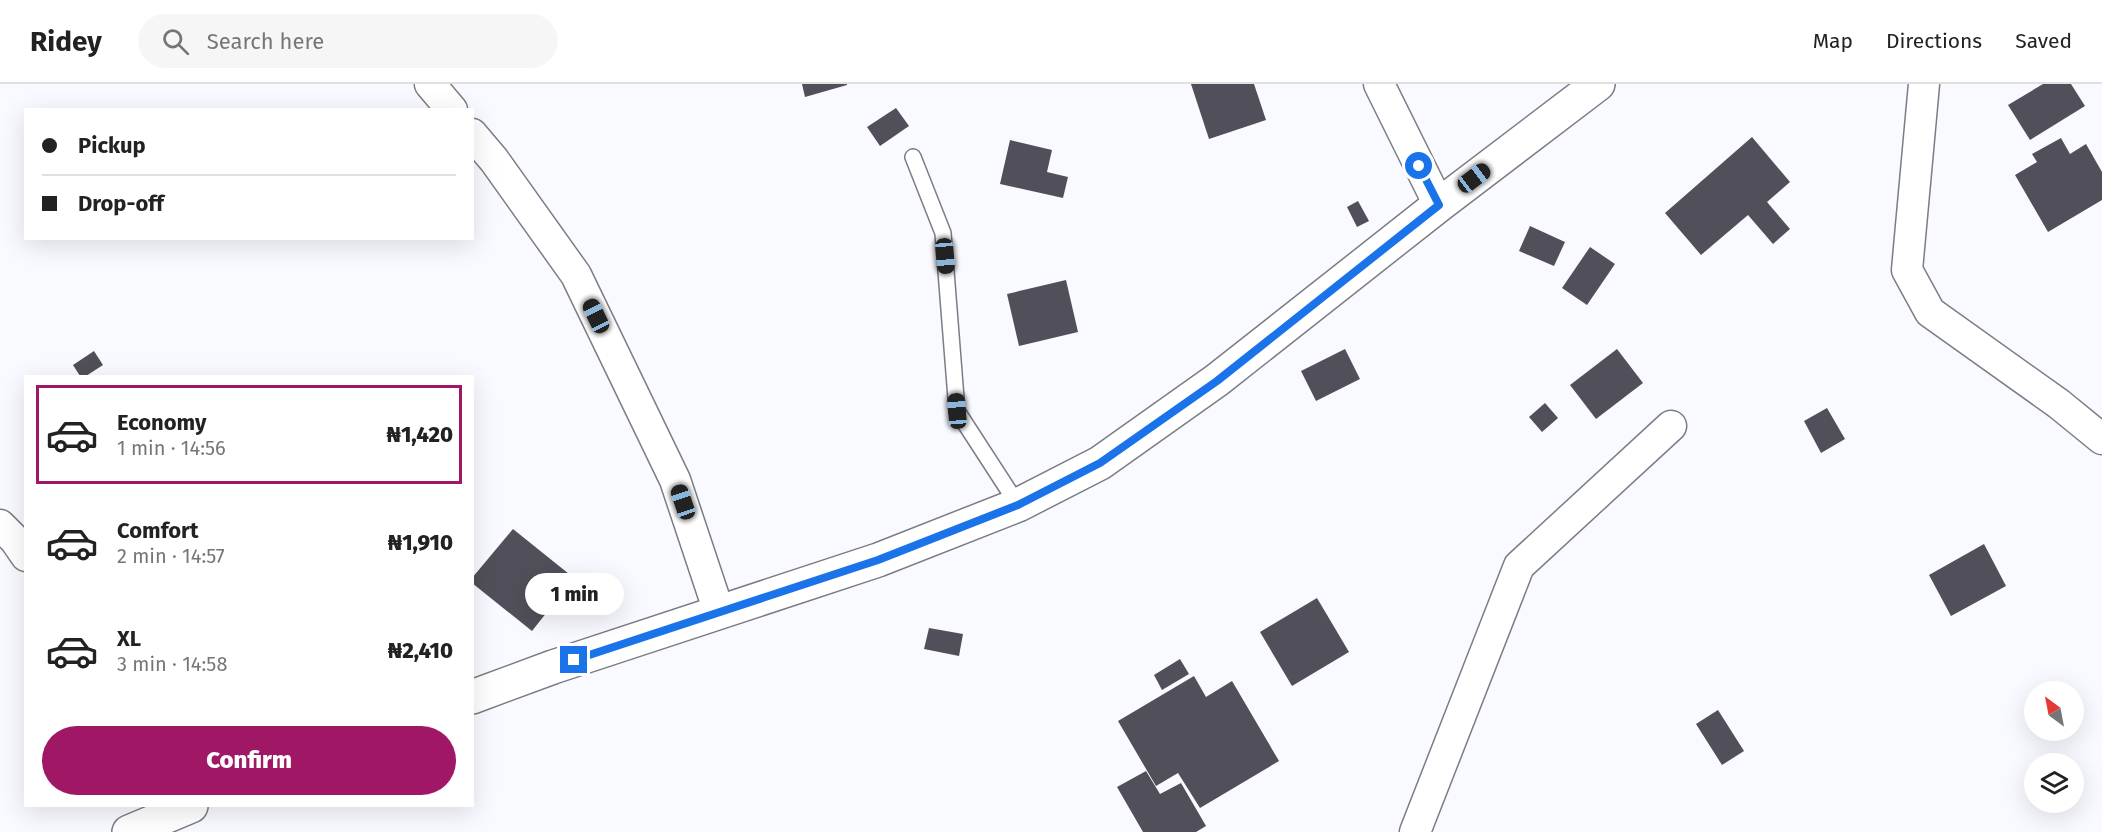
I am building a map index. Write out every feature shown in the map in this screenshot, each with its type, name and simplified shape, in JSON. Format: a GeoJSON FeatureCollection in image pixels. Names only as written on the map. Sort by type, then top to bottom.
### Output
{"type":"FeatureCollection","features":[{"type":"Feature","properties":{"kind":"street"},"geometry":{"type":"LineString","coordinates":[[430,84],[450,108]]}},
{"type":"Feature","properties":{"kind":"street"},"geometry":{"type":"LineString","coordinates":[[1379,84],[1439,205]]}},
{"type":"Feature","properties":{"kind":"street"},"geometry":{"type":"LineString","coordinates":[[474,696],[553,667],[878,560],[1018,505],[1100,463],[1217,381],[1439,205],[1598,84]]}},
{"type":"Feature","properties":{"kind":"street"},"geometry":{"type":"LineString","coordinates":[[1924,84],[1907,270],[1930,312],[2059,404],[2102,439]]}},
{"type":"Feature","properties":{"kind":"street"},"geometry":{"type":"LineString","coordinates":[[474,136],[495,160],[576,275],[675,480],[720,612]]}},
{"type":"Feature","properties":{"kind":"street"},"geometry":{"type":"LineString","coordinates":[[1415,832],[1519,566],[1671,426]]}},
{"type":"Feature","properties":{"kind":"street"},"geometry":{"type":"LineString","coordinates":[[0,525],[24,553]]}},
{"type":"Feature","properties":{"kind":"street"},"geometry":{"type":"LineString","coordinates":[[150,828],[189,807]]}},
{"type":"Feature","properties":{"kind":"lane"},"geometry":{"type":"LineString","coordinates":[[913,157],[943,233],[957,411],[1018,505]]}},
{"type":"Feature","properties":{"kind":"building"},"geometry":{"type":"Polygon","coordinates":[[[802,84],[847,84],[847,85],[805,97],[802,84]]]}},
{"type":"Feature","properties":{"kind":"building"},"geometry":{"type":"Polygon","coordinates":[[[1191,84],[1254,84],[1266,120],[1209,139],[1191,84]]]}},
{"type":"Feature","properties":{"kind":"building"},"geometry":{"type":"Polygon","coordinates":[[[2043,84],[2071,84],[2085,106],[2030,140],[2008,105],[2043,84]]]}},
{"type":"Feature","properties":{"kind":"building"},"geometry":{"type":"Polygon","coordinates":[[[896,108],[909,126],[880,146],[867,127],[896,108]]]}},
{"type":"Feature","properties":{"kind":"building"},"geometry":{"type":"Polygon","coordinates":[[[1752,137],[1790,182],[1767,202],[1790,229],[1773,244],[1748,215],[1701,255],[1665,213],[1752,137]]]}},
{"type":"Feature","properties":{"kind":"building"},"geometry":{"type":"Polygon","coordinates":[[[2061,138],[2070,154],[2086,144],[2102,172],[2102,200],[2048,232],[2015,175],[2037,162],[2032,154],[2061,138]]]}},
{"type":"Feature","properties":{"kind":"building"},"geometry":{"type":"Polygon","coordinates":[[[1010,140],[1052,150],[1047,172],[1068,177],[1063,198],[1000,184],[1010,140]]]}},
{"type":"Feature","properties":{"kind":"building"},"geometry":{"type":"Polygon","coordinates":[[[1358,201],[1369,221],[1357,227],[1347,207],[1358,201]]]}},
{"type":"Feature","properties":{"kind":"building"},"geometry":{"type":"Polygon","coordinates":[[[1530,226],[1565,242],[1554,266],[1519,251],[1530,226]]]}},
{"type":"Feature","properties":{"kind":"building"},"geometry":{"type":"Polygon","coordinates":[[[1590,247],[1615,264],[1587,305],[1562,288],[1590,247]]]}},
{"type":"Feature","properties":{"kind":"building"},"geometry":{"type":"Polygon","coordinates":[[[1066,280],[1078,332],[1019,346],[1007,294],[1066,280]]]}},
{"type":"Feature","properties":{"kind":"building"},"geometry":{"type":"Polygon","coordinates":[[[1345,349],[1360,379],[1316,401],[1301,371],[1345,349]]]}},
{"type":"Feature","properties":{"kind":"building"},"geometry":{"type":"Polygon","coordinates":[[[1617,349],[1643,383],[1596,419],[1570,385],[1617,349]]]}},
{"type":"Feature","properties":{"kind":"building"},"geometry":{"type":"Polygon","coordinates":[[[94,351],[103,365],[88,375],[79,375],[73,365],[94,351]]]}},
{"type":"Feature","properties":{"kind":"building"},"geometry":{"type":"Polygon","coordinates":[[[1545,403],[1558,418],[1542,432],[1529,417],[1545,403]]]}},
{"type":"Feature","properties":{"kind":"building"},"geometry":{"type":"Polygon","coordinates":[[[1827,408],[1845,439],[1821,453],[1804,421],[1827,408]]]}},
{"type":"Feature","properties":{"kind":"building"},"geometry":{"type":"Polygon","coordinates":[[[513,529],[574,578],[532,631],[474,585],[474,576],[513,529]]]}},
{"type":"Feature","properties":{"kind":"building"},"geometry":{"type":"Polygon","coordinates":[[[1984,544],[2006,586],[1951,616],[1929,575],[1984,544]]]}},
{"type":"Feature","properties":{"kind":"building"},"geometry":{"type":"Polygon","coordinates":[[[1317,598],[1349,652],[1292,686],[1260,632],[1317,598]]]}},
{"type":"Feature","properties":{"kind":"building"},"geometry":{"type":"Polygon","coordinates":[[[929,628],[963,634],[959,656],[924,649],[929,628]]]}},
{"type":"Feature","properties":{"kind":"building"},"geometry":{"type":"Polygon","coordinates":[[[1180,659],[1189,674],[1162,690],[1154,675],[1180,659]]]}},
{"type":"Feature","properties":{"kind":"building"},"geometry":{"type":"Polygon","coordinates":[[[1194,676],[1206,697],[1232,681],[1279,761],[1200,808],[1178,773],[1156,786],[1118,721],[1194,676]]]}},
{"type":"Feature","properties":{"kind":"building"},"geometry":{"type":"Polygon","coordinates":[[[1718,710],[1744,751],[1722,765],[1696,724],[1718,710]]]}},
{"type":"Feature","properties":{"kind":"building"},"geometry":{"type":"Polygon","coordinates":[[[1146,771],[1160,794],[1181,783],[1206,826],[1196,832],[1143,832],[1117,787],[1146,771]]]}},
{"type":"Feature","properties":{"kind":"route"},"geometry":{"type":"LineString","coordinates":[[574,660],[878,560],[1018,505],[1100,463],[1217,381],[1439,205],[1419,166]]}}]}
